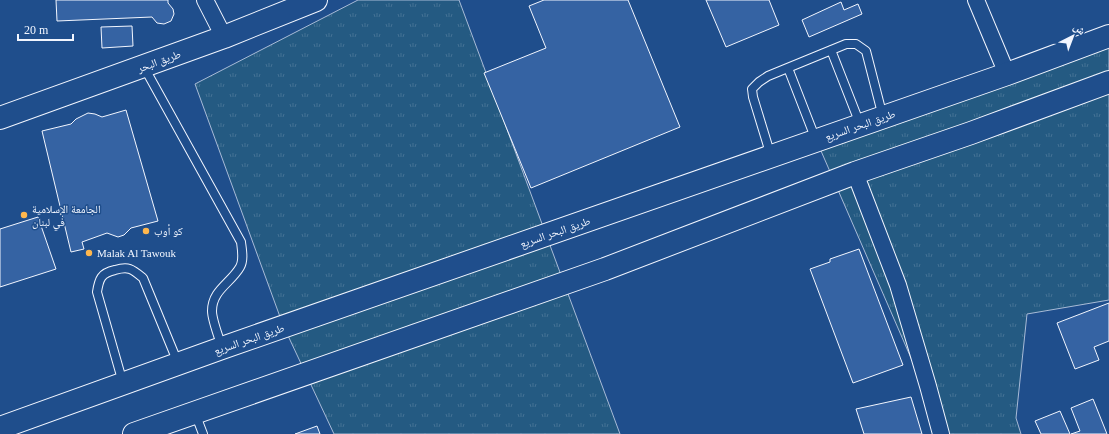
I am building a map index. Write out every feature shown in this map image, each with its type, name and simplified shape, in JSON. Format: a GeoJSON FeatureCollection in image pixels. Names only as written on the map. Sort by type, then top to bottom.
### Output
{"type":"FeatureCollection","features":[{"type":"Feature","properties":{"kind":"highway","name":"طريق البحر"},"geometry":{"type":"LineString","coordinates":[[0,118],[224,38],[316,0]]}},
{"type":"Feature","properties":{"kind":"highway","name":"طريق البحر السريع"},"geometry":{"type":"LineString","coordinates":[[0,428],[222,348],[1008,74],[1109,36]]}},
{"type":"Feature","properties":{"kind":"highway"},"geometry":{"type":"LineString","coordinates":[[134,434],[604,269],[855,173],[971,133],[1109,82]]}},
{"type":"Feature","properties":{"kind":"street"},"geometry":{"type":"LineString","coordinates":[[205,0],[224,38]]}},
{"type":"Feature","properties":{"kind":"street"},"geometry":{"type":"LineString","coordinates":[[976,0],[1008,74]]}},
{"type":"Feature","properties":{"kind":"street"},"geometry":{"type":"LineString","coordinates":[[855,173],[898,285],[941,434]]}},
{"type":"Feature","properties":{"kind":"lane"},"geometry":{"type":"LineString","coordinates":[[771,156],[753,97],[752,89],[768,76],[846,44],[856,44],[866,51],[883,117]]}},
{"type":"Feature","properties":{"kind":"lane"},"geometry":{"type":"LineString","coordinates":[[831,50],[860,126]]}},
{"type":"Feature","properties":{"kind":"lane"},"geometry":{"type":"LineString","coordinates":[[144,66],[241,242],[242,257],[240,266],[218,291],[212,312],[222,348]]}},
{"type":"Feature","properties":{"kind":"lane"},"geometry":{"type":"LineString","coordinates":[[788,68],[816,141]]}},
{"type":"Feature","properties":{"kind":"lane"},"geometry":{"type":"LineString","coordinates":[[123,384],[97,292],[99,281],[106,272],[125,267],[135,270],[143,278],[178,364]]}},
{"type":"Feature","properties":{"kind":"lane"},"geometry":{"type":"LineString","coordinates":[[195,412],[202,434]]}},
{"type":"Feature","properties":{"kind":"green space"},"geometry":{"type":"Polygon","coordinates":[[[358,0],[459,0],[620,434],[334,434],[283,325],[195,84],[358,0]]]}},
{"type":"Feature","properties":{"kind":"green space"},"geometry":{"type":"Polygon","coordinates":[[[1109,31],[1109,300],[1027,314],[1016,418],[1021,434],[944,434],[818,144],[1109,31]]]}},
{"type":"Feature","properties":{"kind":"building"},"geometry":{"type":"Polygon","coordinates":[[[56,0],[168,0],[174,14],[171,21],[164,24],[157,23],[152,17],[57,21],[56,0]]]}},
{"type":"Feature","properties":{"kind":"building"},"geometry":{"type":"Polygon","coordinates":[[[544,0],[628,0],[680,127],[531,188],[484,73],[546,48],[529,6],[544,0]]]}},
{"type":"Feature","properties":{"kind":"building"},"geometry":{"type":"Polygon","coordinates":[[[706,0],[769,0],[779,25],[726,47],[706,0]]]}},
{"type":"Feature","properties":{"kind":"building"},"geometry":{"type":"Polygon","coordinates":[[[841,2],[844,10],[858,4],[862,14],[809,37],[802,20],[841,2]]]}},
{"type":"Feature","properties":{"kind":"building"},"geometry":{"type":"Polygon","coordinates":[[[132,26],[133,46],[102,48],[101,27],[132,26]]]}},
{"type":"Feature","properties":{"kind":"building"},"geometry":{"type":"Polygon","coordinates":[[[126,110],[158,221],[131,228],[124,235],[118,237],[107,233],[82,242],[84,249],[71,252],[42,131],[71,124],[76,119],[88,113],[102,117],[126,110]]]}},
{"type":"Feature","properties":{"kind":"building"},"geometry":{"type":"Polygon","coordinates":[[[38,217],[56,269],[0,287],[0,229],[38,217]]]}},
{"type":"Feature","properties":{"kind":"building"},"geometry":{"type":"Polygon","coordinates":[[[859,249],[903,365],[853,383],[810,269],[830,262],[830,259],[859,249]]]}},
{"type":"Feature","properties":{"kind":"building"},"geometry":{"type":"Polygon","coordinates":[[[1109,303],[1109,341],[1094,347],[1099,360],[1075,369],[1057,323],[1109,303]]]}},
{"type":"Feature","properties":{"kind":"building"},"geometry":{"type":"Polygon","coordinates":[[[911,397],[922,434],[864,434],[856,409],[911,397]]]}},
{"type":"Feature","properties":{"kind":"building"},"geometry":{"type":"Polygon","coordinates":[[[1093,399],[1107,434],[1071,434],[1080,431],[1071,408],[1093,399]]]}},
{"type":"Feature","properties":{"kind":"building"},"geometry":{"type":"Polygon","coordinates":[[[1060,411],[1070,434],[1041,434],[1035,421],[1060,411]]]}},
{"type":"Feature","properties":{"kind":"building"},"geometry":{"type":"Polygon","coordinates":[[[317,426],[320,434],[295,434],[317,426]]]}},
{"type":"Feature","properties":{"kind":"place","name":"الجامعة الإسلامية في لبنان"},"geometry":{"type":"Point","coordinates":[24,215]}},
{"type":"Feature","properties":{"kind":"place","name":"كو أوب"},"geometry":{"type":"Point","coordinates":[146,231]}},
{"type":"Feature","properties":{"kind":"place","name":"Malak Al Tawouk"},"geometry":{"type":"Point","coordinates":[89,253]}}]}
